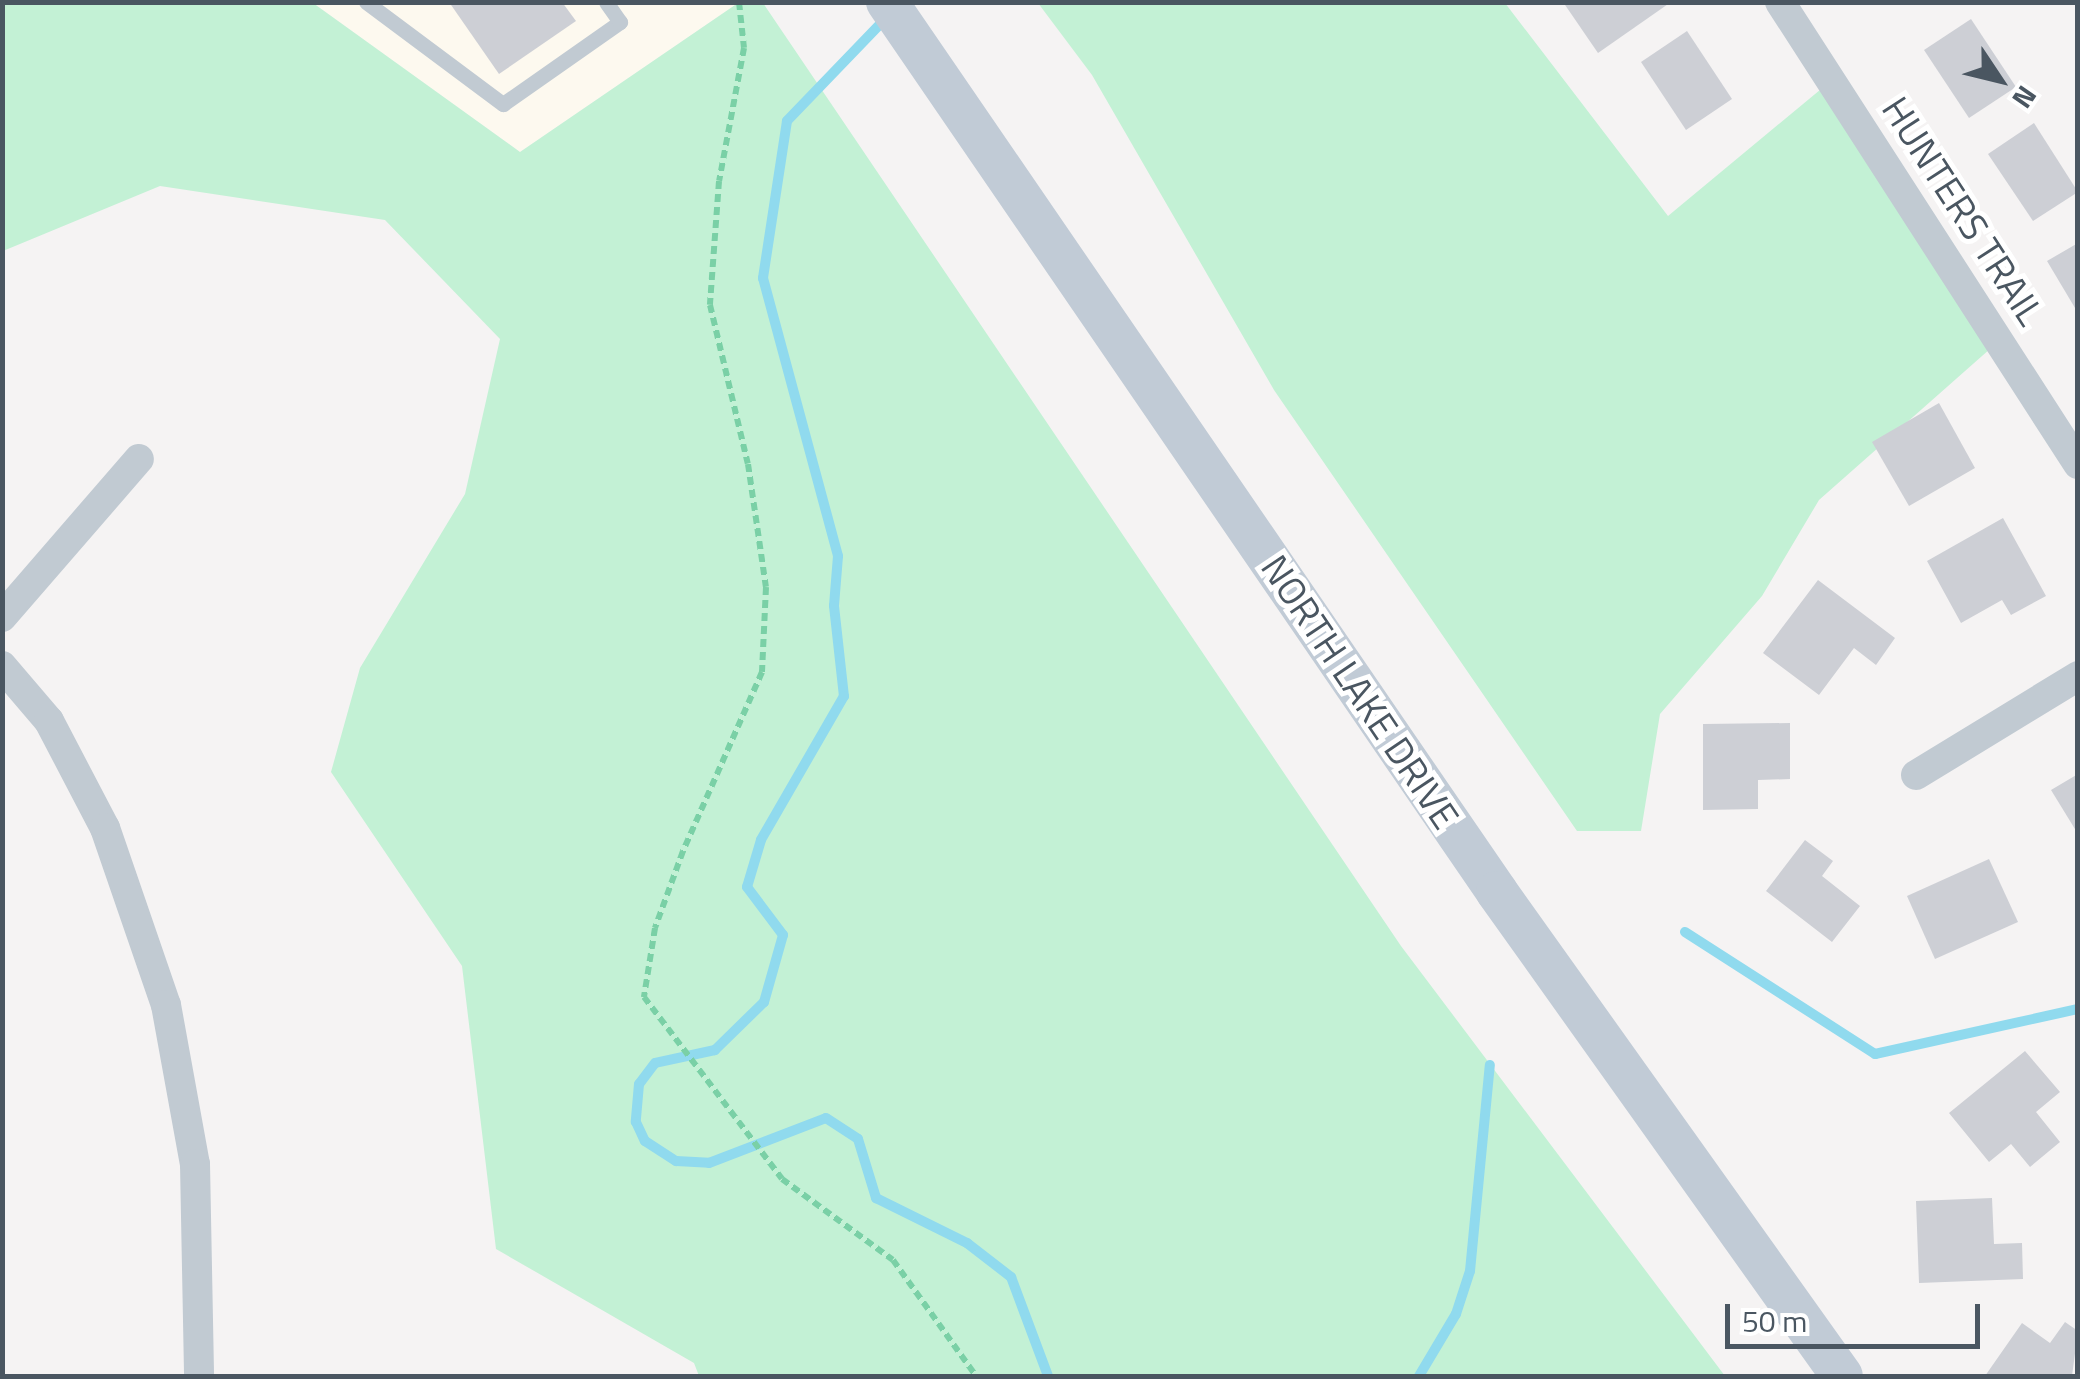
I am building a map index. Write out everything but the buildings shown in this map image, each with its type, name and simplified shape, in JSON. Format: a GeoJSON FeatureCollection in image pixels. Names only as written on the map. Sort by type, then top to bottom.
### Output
{"type":"FeatureCollection","features":[{"type":"Feature","properties":{"kind":"main road","name":"NORTH LAKE DRIVE"},"geometry":{"type":"LineString","coordinates":[[887,2],[1497,892],[1842,1376]]}},
{"type":"Feature","properties":{"kind":"street","name":"HUNTERS TRAIL"},"geometry":{"type":"LineString","coordinates":[[1780,2],[2078,464]]}},
{"type":"Feature","properties":{"kind":"street"},"geometry":{"type":"LineString","coordinates":[[2,617],[139,459]]}},
{"type":"Feature","properties":{"kind":"street"},"geometry":{"type":"LineString","coordinates":[[2,666],[48,721],[105,828],[166,1005],[195,1164],[199,1376]]}},
{"type":"Feature","properties":{"kind":"street"},"geometry":{"type":"LineString","coordinates":[[1916,775],[2078,676]]}},
{"type":"Feature","properties":{"kind":"lane"},"geometry":{"type":"LineString","coordinates":[[366,2],[503,104],[620,22],[606,2]]}},
{"type":"Feature","properties":{"kind":"path"},"geometry":{"type":"LineString","coordinates":[[738,2],[744,48],[719,181],[710,305],[731,372],[763,570],[762,672],[655,928],[644,997],[693,1071],[737,1118],[767,1160],[893,1260],[976,1376]]}},
{"type":"Feature","properties":{"kind":"shaded area"},"geometry":{"type":"Polygon","coordinates":[[[313,3],[738,3],[520,152],[313,3]]]}},
{"type":"Feature","properties":{"kind":"green space"},"geometry":{"type":"Polygon","coordinates":[[[3,2],[313,3],[520,152],[738,3],[763,3],[1401,946],[1725,1376],[699,1376],[694,1363],[496,1249],[462,966],[331,772],[360,668],[465,494],[500,339],[385,220],[160,186],[3,251],[3,2]]]}},
{"type":"Feature","properties":{"kind":"green space"},"geometry":{"type":"Polygon","coordinates":[[[1038,3],[1505,3],[1668,216],[1832,80],[1999,341],[1819,500],[1762,596],[1660,714],[1641,831],[1577,831],[1274,390],[1092,75],[1038,3]]]}},
{"type":"Feature","properties":{"kind":"waterway"},"geometry":{"type":"LineString","coordinates":[[886,18],[787,121],[763,278],[838,556],[834,606],[844,696],[761,840],[747,887],[783,935],[764,1002],[715,1050],[655,1063],[639,1084],[636,1122],[645,1141],[676,1161],[709,1163],[826,1118],[858,1139],[876,1198],[967,1243],[1011,1277],[1048,1376]]}},
{"type":"Feature","properties":{"kind":"waterway"},"geometry":{"type":"LineString","coordinates":[[1685,932],[1875,1054],[2078,1009]]}},
{"type":"Feature","properties":{"kind":"waterway"},"geometry":{"type":"LineString","coordinates":[[1419,1376],[1456,1314],[1470,1271],[1490,1065]]}}]}
